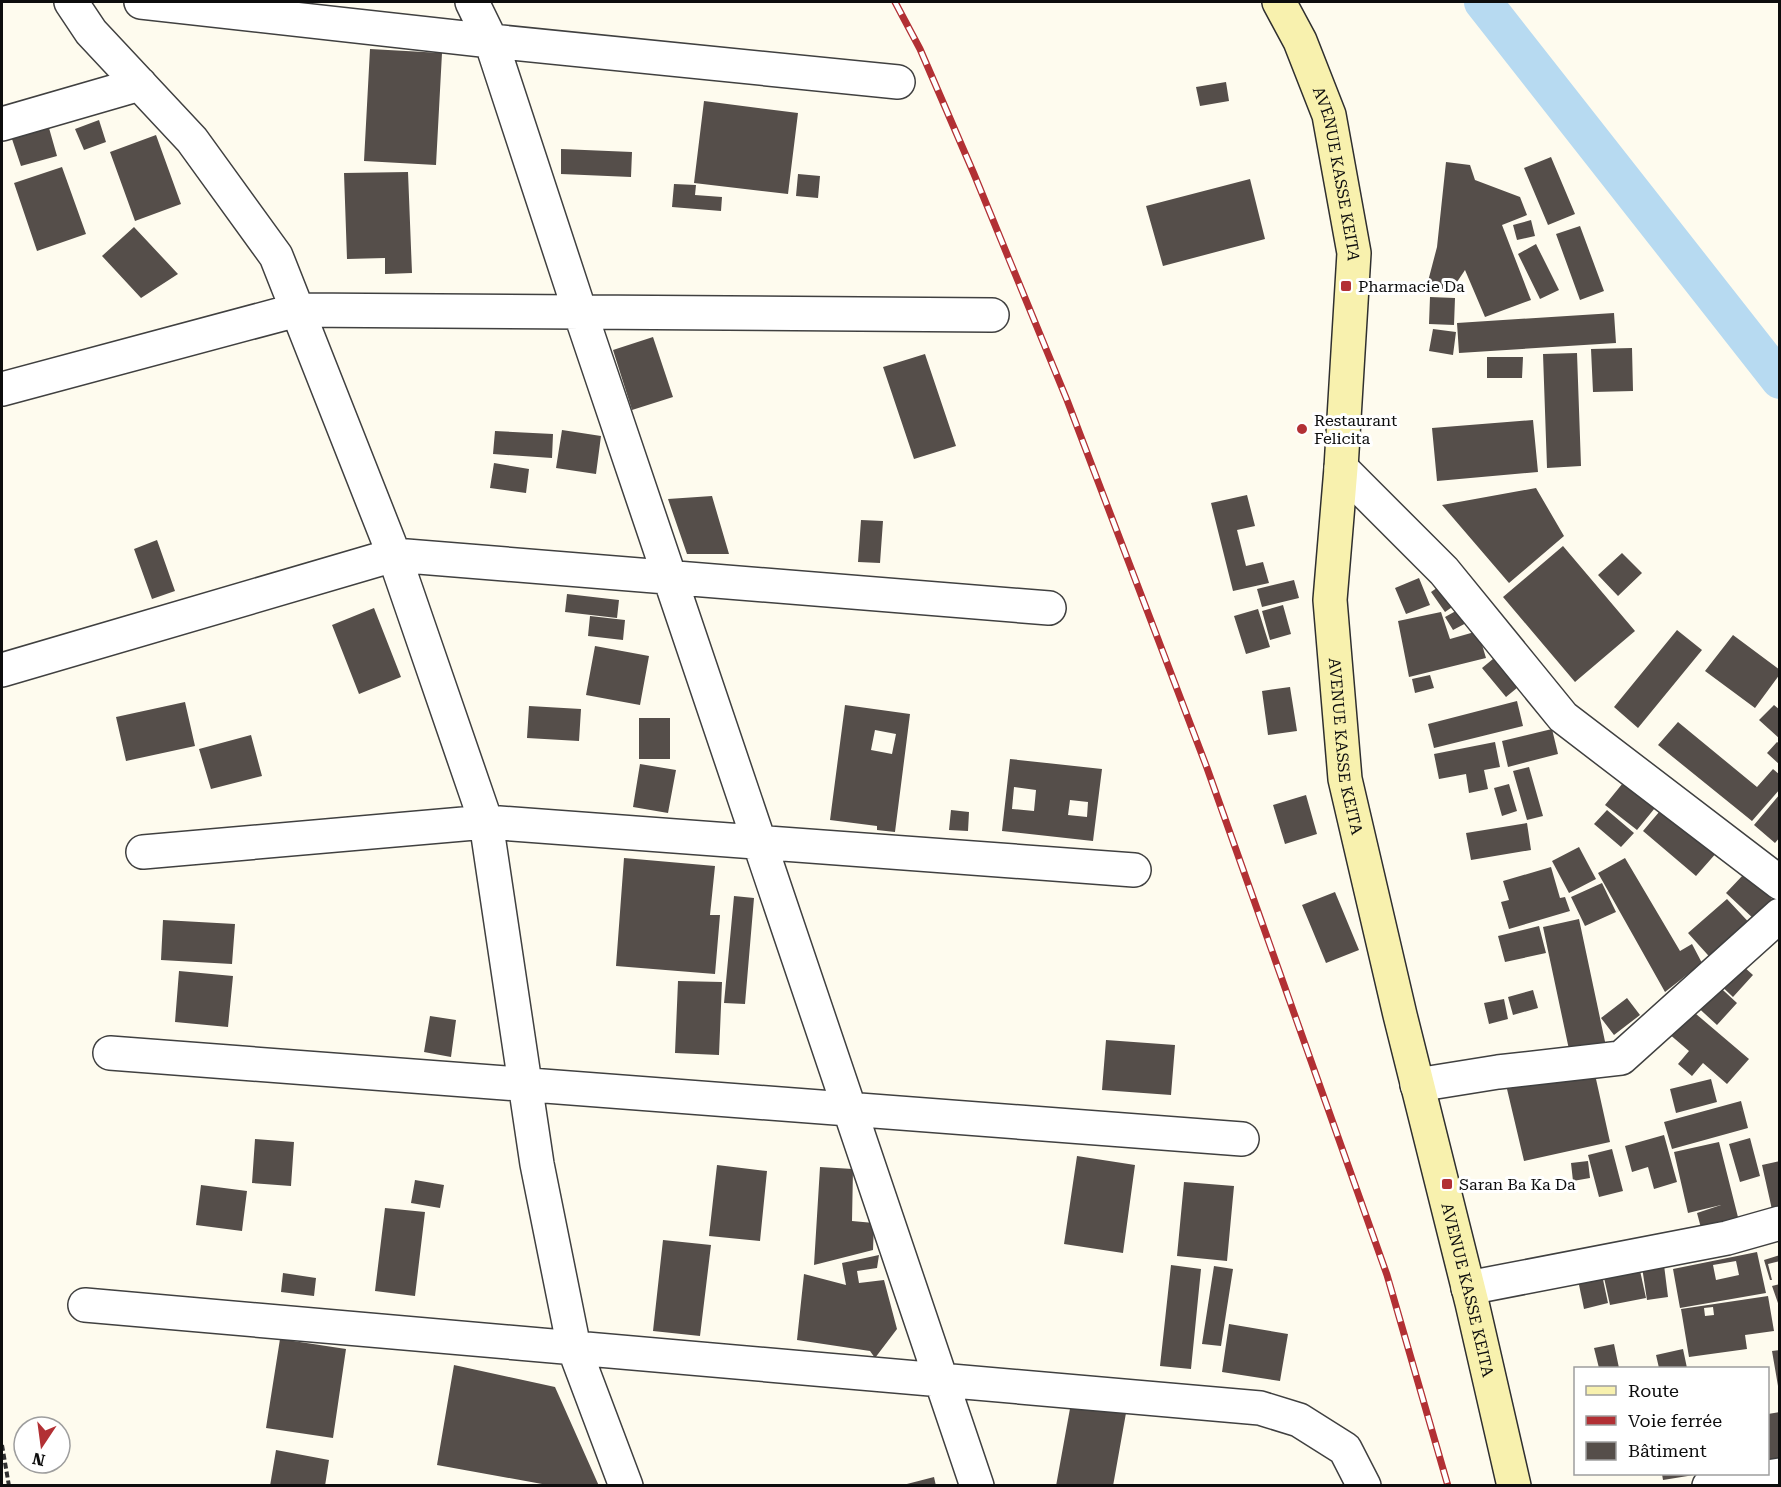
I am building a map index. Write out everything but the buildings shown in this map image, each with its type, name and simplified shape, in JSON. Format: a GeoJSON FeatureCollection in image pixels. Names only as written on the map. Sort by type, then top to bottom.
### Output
{"type":"FeatureCollection","features":[{"type":"Feature","properties":{"kind":"main road","name":"AVENUE KASSE KEITA"},"geometry":{"type":"LineString","coordinates":[[1279,2],[1300,41],[1329,115],[1354,253],[1341,468],[1330,600],[1345,779],[1514,1485]]}},
{"type":"Feature","properties":{"kind":"street"},"geometry":{"type":"LineString","coordinates":[[71,2],[91,32],[192,140],[276,256],[394,555],[486,822],[537,1164],[574,1348],[626,1485]]}},
{"type":"Feature","properties":{"kind":"street"},"geometry":{"type":"LineString","coordinates":[[141,2],[491,41],[898,82]]}},
{"type":"Feature","properties":{"kind":"street"},"geometry":{"type":"LineString","coordinates":[[472,2],[491,41],[580,312],[977,1485]]}},
{"type":"Feature","properties":{"kind":"street"},"geometry":{"type":"LineString","coordinates":[[2,124],[140,84]]}},
{"type":"Feature","properties":{"kind":"street"},"geometry":{"type":"LineString","coordinates":[[2,389],[297,310],[992,315]]}},
{"type":"Feature","properties":{"kind":"street"},"geometry":{"type":"LineString","coordinates":[[1341,468],[1444,571],[1563,717],[1779,884]]}},
{"type":"Feature","properties":{"kind":"street"},"geometry":{"type":"LineString","coordinates":[[2,670],[394,555],[1049,608]]}},
{"type":"Feature","properties":{"kind":"street"},"geometry":{"type":"LineString","coordinates":[[143,852],[486,822],[1134,870]]}},
{"type":"Feature","properties":{"kind":"street"},"geometry":{"type":"LineString","coordinates":[[1417,1085],[1498,1072],[1621,1058],[1779,915]]}},
{"type":"Feature","properties":{"kind":"street"},"geometry":{"type":"LineString","coordinates":[[110,1053],[1242,1139]]}},
{"type":"Feature","properties":{"kind":"street"},"geometry":{"type":"LineString","coordinates":[[1468,1288],[1727,1238],[1779,1223]]}},
{"type":"Feature","properties":{"kind":"street"},"geometry":{"type":"LineString","coordinates":[[85,1305],[1260,1408],[1299,1420],[1345,1449],[1364,1485]]}},
{"type":"Feature","properties":{"kind":"street"},"geometry":{"type":"LineString","coordinates":[[1709,1485],[1779,1475]]}},
{"type":"Feature","properties":{"kind":"path"},"geometry":{"type":"LineString","coordinates":[[2,1445],[9,1485]]}},
{"type":"Feature","properties":{"kind":"waterway"},"geometry":{"type":"LineString","coordinates":[[1483,2],[1780,380]]}},
{"type":"Feature","properties":{"kind":"railway"},"geometry":{"type":"LineString","coordinates":[[895,2],[920,49],[1067,400],[1207,768],[1387,1275],[1448,1486]]}},
{"type":"Feature","properties":{"kind":"place","name":"Pharmacie Da"},"geometry":{"type":"Point","coordinates":[1346,286]}},
{"type":"Feature","properties":{"kind":"place","name":"Restaurant Felicita"},"geometry":{"type":"Point","coordinates":[1302,429]}},
{"type":"Feature","properties":{"kind":"place","name":"Saran Ba Ka Da"},"geometry":{"type":"Point","coordinates":[1447,1184]}}]}
